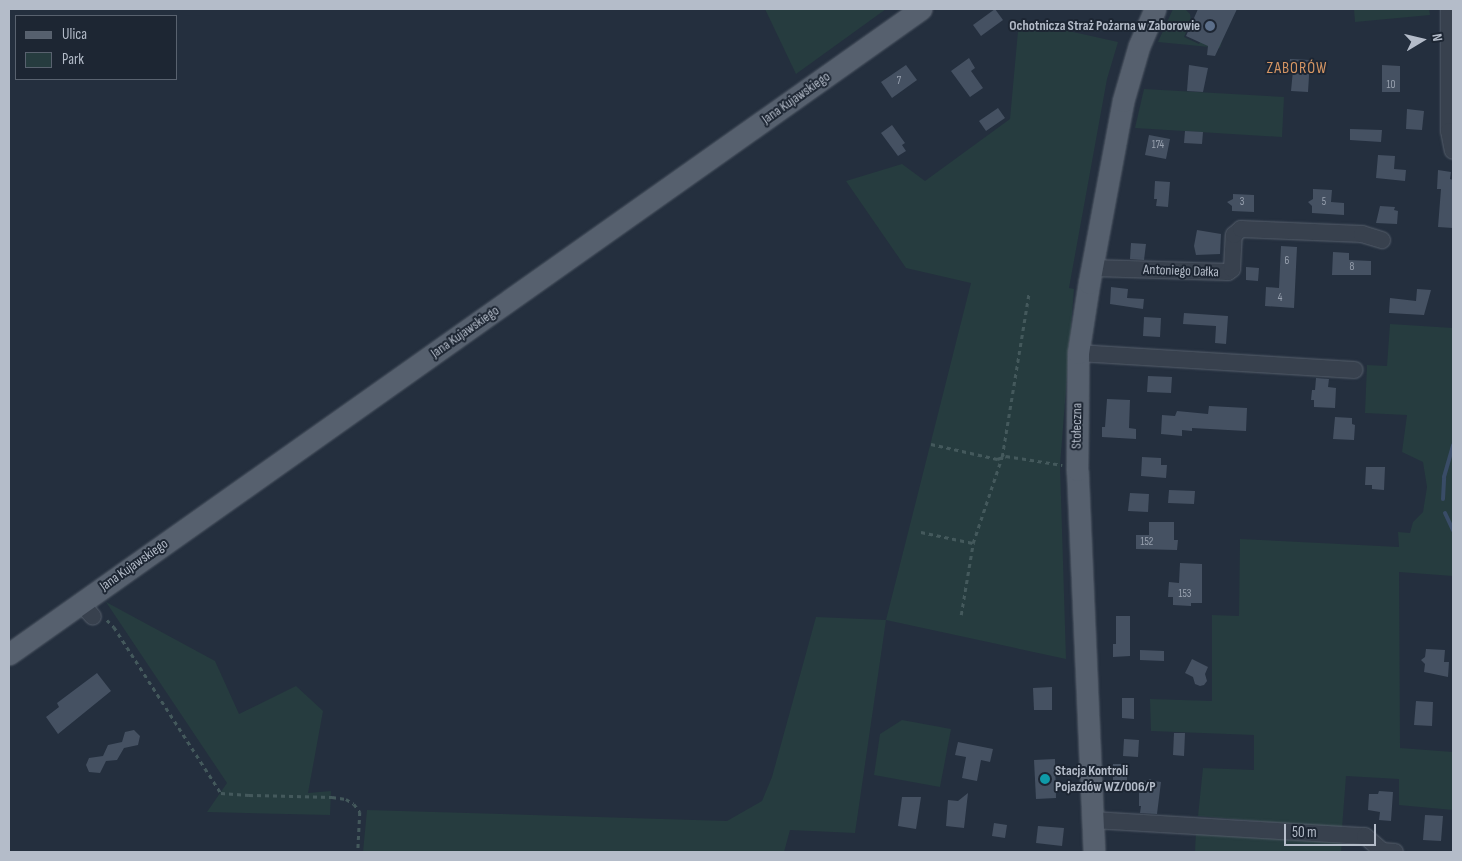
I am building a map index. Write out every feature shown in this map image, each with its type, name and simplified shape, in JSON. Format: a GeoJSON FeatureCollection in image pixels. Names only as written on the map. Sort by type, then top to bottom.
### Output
{"type":"FeatureCollection","features":[{"type":"Feature","properties":{"kind":"main road","name":"Jana Kujawskiego"},"geometry":{"type":"LineString","coordinates":[[9,654],[87,610],[921,9]]}},
{"type":"Feature","properties":{"kind":"main road","name":"Stołeczna"},"geometry":{"type":"LineString","coordinates":[[1094,852],[1077,470],[1078,353],[1123,101],[1139,46],[1155,9]]}},
{"type":"Feature","properties":{"kind":"street"},"geometry":{"type":"LineString","coordinates":[[1449,9],[1449,131],[1453,151]]}},
{"type":"Feature","properties":{"kind":"street","name":"Antoniego Dałka"},"geometry":{"type":"LineString","coordinates":[[1092,268],[1228,272],[1232,269],[1234,235],[1241,229],[1362,234],[1382,240]]}},
{"type":"Feature","properties":{"kind":"street"},"geometry":{"type":"LineString","coordinates":[[1078,353],[1354,370]]}},
{"type":"Feature","properties":{"kind":"street"},"geometry":{"type":"LineString","coordinates":[[1092,820],[1365,836],[1382,851],[1395,852]]}},
{"type":"Feature","properties":{"kind":"path"},"geometry":{"type":"LineString","coordinates":[[961,615],[973,543],[1002,457],[1030,293]]}},
{"type":"Feature","properties":{"kind":"path"},"geometry":{"type":"LineString","coordinates":[[931,444],[997,458],[1002,457],[1063,465]]}},
{"type":"Feature","properties":{"kind":"path"},"geometry":{"type":"LineString","coordinates":[[921,532],[973,543]]}},
{"type":"Feature","properties":{"kind":"path"},"geometry":{"type":"LineString","coordinates":[[87,610],[107,620],[114,627],[221,792],[346,799],[354,804],[360,812],[358,852]]}},
{"type":"Feature","properties":{"kind":"green space"},"geometry":{"type":"Polygon","coordinates":[[[765,9],[886,9],[796,74],[765,9]]]}},
{"type":"Feature","properties":{"kind":"green space"},"geometry":{"type":"Polygon","coordinates":[[[1173,9],[1185,9],[1190,14],[1191,19],[1187,23],[1189,25],[1184,37],[1199,44],[1204,34],[1223,38],[1220,48],[1158,42],[1173,9]]]}},
{"type":"Feature","properties":{"kind":"green space"},"geometry":{"type":"Polygon","coordinates":[[[1354,9],[1429,9],[1430,15],[1355,22],[1354,9]]]}},
{"type":"Feature","properties":{"kind":"green space"},"geometry":{"type":"Polygon","coordinates":[[[1019,20],[1118,42],[1107,79],[1069,288],[1074,289],[1060,465],[1066,659],[886,620],[971,283],[906,268],[846,181],[902,164],[925,181],[1010,119],[1019,20]]]}},
{"type":"Feature","properties":{"kind":"green space"},"geometry":{"type":"Polygon","coordinates":[[[1144,89],[1284,97],[1282,137],[1135,128],[1144,89]]]}},
{"type":"Feature","properties":{"kind":"green space"},"geometry":{"type":"Polygon","coordinates":[[[1390,324],[1453,328],[1453,576],[1399,572],[1400,748],[1453,752],[1453,810],[1399,805],[1399,779],[1346,776],[1342,828],[1198,816],[1203,768],[1254,770],[1254,735],[1151,731],[1150,699],[1212,701],[1212,615],[1239,616],[1240,539],[1399,547],[1398,532],[1410,533],[1413,522],[1423,512],[1427,487],[1423,462],[1402,452],[1407,415],[1365,413],[1367,365],[1387,366],[1390,324]]]}},
{"type":"Feature","properties":{"kind":"green space"},"geometry":{"type":"Polygon","coordinates":[[[106,602],[215,661],[239,714],[296,686],[323,711],[308,793],[331,791],[330,815],[207,812],[227,783],[106,602]]]}},
{"type":"Feature","properties":{"kind":"green space"},"geometry":{"type":"Polygon","coordinates":[[[816,617],[886,620],[855,833],[790,830],[784,852],[363,852],[367,810],[727,821],[762,801],[772,777],[816,617]]]}},
{"type":"Feature","properties":{"kind":"green space"},"geometry":{"type":"Polygon","coordinates":[[[902,720],[951,729],[940,787],[874,775],[880,734],[902,720]]]}},
{"type":"Feature","properties":{"kind":"green space"},"geometry":{"type":"Polygon","coordinates":[[[1196,831],[1342,842],[1341,852],[1195,852],[1196,831]]]}},
{"type":"Feature","properties":{"kind":"building"},"geometry":{"type":"Polygon","coordinates":[[[995,9],[1003,20],[981,36],[973,25],[995,9]]]}},
{"type":"Feature","properties":{"kind":"building","name":"Ochotnicza Straż Pożarna w Zaborowie"},"geometry":{"type":"Polygon","coordinates":[[[1198,9],[1237,9],[1215,56],[1207,55],[1208,46],[1186,36],[1198,9]]]}},
{"type":"Feature","properties":{"kind":"building"},"geometry":{"type":"Polygon","coordinates":[[[969,58],[975,68],[971,71],[983,88],[970,97],[951,71],[969,58]]]}},
{"type":"Feature","properties":{"kind":"building"},"geometry":{"type":"Polygon","coordinates":[[[1290,59],[1310,60],[1308,92],[1291,91],[1293,70],[1289,70],[1290,59]]]}},
{"type":"Feature","properties":{"kind":"building"},"geometry":{"type":"Polygon","coordinates":[[[906,65],[917,80],[892,98],[881,82],[906,65]]]}},
{"type":"Feature","properties":{"kind":"building"},"geometry":{"type":"Polygon","coordinates":[[[1189,65],[1208,68],[1203,92],[1187,91],[1189,65]]]}},
{"type":"Feature","properties":{"kind":"building"},"geometry":{"type":"Polygon","coordinates":[[[1382,65],[1400,66],[1400,92],[1382,92],[1382,65]]]}},
{"type":"Feature","properties":{"kind":"building"},"geometry":{"type":"Polygon","coordinates":[[[998,108],[1005,118],[986,131],[979,121],[998,108]]]}},
{"type":"Feature","properties":{"kind":"building"},"geometry":{"type":"Polygon","coordinates":[[[1407,109],[1424,111],[1422,130],[1406,129],[1407,109]]]}},
{"type":"Feature","properties":{"kind":"building"},"geometry":{"type":"Polygon","coordinates":[[[892,125],[905,143],[902,145],[906,151],[898,156],[881,133],[892,125]]]}},
{"type":"Feature","properties":{"kind":"building"},"geometry":{"type":"Polygon","coordinates":[[[1350,129],[1382,130],[1381,142],[1350,140],[1350,129]]]}},
{"type":"Feature","properties":{"kind":"building"},"geometry":{"type":"Polygon","coordinates":[[[1185,131],[1203,132],[1202,144],[1184,143],[1185,131]]]}},
{"type":"Feature","properties":{"kind":"building"},"geometry":{"type":"Polygon","coordinates":[[[1149,135],[1170,139],[1166,159],[1145,155],[1149,135]]]}},
{"type":"Feature","properties":{"kind":"building"},"geometry":{"type":"Polygon","coordinates":[[[1378,155],[1395,156],[1394,169],[1406,170],[1405,181],[1376,178],[1378,155]]]}},
{"type":"Feature","properties":{"kind":"building"},"geometry":{"type":"Polygon","coordinates":[[[1438,170],[1451,172],[1450,179],[1453,180],[1453,228],[1438,227],[1441,189],[1437,189],[1438,170]]]}},
{"type":"Feature","properties":{"kind":"building"},"geometry":{"type":"Polygon","coordinates":[[[1155,181],[1170,182],[1168,207],[1156,206],[1157,199],[1154,199],[1155,181]]]}},
{"type":"Feature","properties":{"kind":"building"},"geometry":{"type":"Polygon","coordinates":[[[1313,189],[1332,190],[1331,202],[1344,203],[1344,215],[1312,213],[1312,206],[1308,202],[1313,199],[1313,189]]]}},
{"type":"Feature","properties":{"kind":"building"},"geometry":{"type":"Polygon","coordinates":[[[1233,194],[1254,195],[1254,212],[1232,211],[1232,206],[1227,202],[1233,199],[1233,194]]]}},
{"type":"Feature","properties":{"kind":"building"},"geometry":{"type":"Polygon","coordinates":[[[1380,206],[1395,207],[1394,210],[1398,211],[1397,224],[1376,223],[1380,206]]]}},
{"type":"Feature","properties":{"kind":"building"},"geometry":{"type":"Polygon","coordinates":[[[1197,230],[1221,234],[1220,254],[1196,255],[1194,246],[1197,230]]]}},
{"type":"Feature","properties":{"kind":"building"},"geometry":{"type":"Polygon","coordinates":[[[1131,243],[1146,244],[1144,260],[1130,259],[1131,243]]]}},
{"type":"Feature","properties":{"kind":"building"},"geometry":{"type":"Polygon","coordinates":[[[1281,246],[1297,247],[1294,308],[1265,306],[1266,287],[1279,288],[1281,246]]]}},
{"type":"Feature","properties":{"kind":"building"},"geometry":{"type":"Polygon","coordinates":[[[1333,252],[1349,253],[1349,260],[1371,261],[1371,275],[1332,275],[1333,252]]]}},
{"type":"Feature","properties":{"kind":"building"},"geometry":{"type":"Polygon","coordinates":[[[1246,267],[1259,268],[1258,281],[1246,280],[1246,267]]]}},
{"type":"Feature","properties":{"kind":"building"},"geometry":{"type":"Polygon","coordinates":[[[1111,287],[1128,289],[1127,298],[1144,299],[1143,309],[1110,304],[1111,287]]]}},
{"type":"Feature","properties":{"kind":"building"},"geometry":{"type":"Polygon","coordinates":[[[1417,289],[1431,290],[1424,315],[1389,313],[1390,298],[1416,301],[1417,289]]]}},
{"type":"Feature","properties":{"kind":"building"},"geometry":{"type":"Polygon","coordinates":[[[1184,313],[1228,316],[1226,344],[1215,343],[1216,326],[1183,324],[1184,313]]]}},
{"type":"Feature","properties":{"kind":"building"},"geometry":{"type":"Polygon","coordinates":[[[1144,317],[1161,318],[1160,337],[1143,336],[1144,317]]]}},
{"type":"Feature","properties":{"kind":"building"},"geometry":{"type":"Polygon","coordinates":[[[1148,376],[1172,377],[1171,393],[1147,392],[1148,376]]]}},
{"type":"Feature","properties":{"kind":"building"},"geometry":{"type":"Polygon","coordinates":[[[1316,378],[1329,379],[1328,387],[1336,388],[1335,408],[1314,407],[1314,400],[1311,400],[1312,390],[1315,390],[1316,378]]]}},
{"type":"Feature","properties":{"kind":"building"},"geometry":{"type":"Polygon","coordinates":[[[1107,399],[1130,400],[1129,428],[1136,429],[1136,439],[1102,437],[1102,427],[1105,427],[1107,399]]]}},
{"type":"Feature","properties":{"kind":"building"},"geometry":{"type":"Polygon","coordinates":[[[1209,406],[1247,408],[1246,431],[1192,428],[1192,431],[1182,430],[1182,436],[1161,434],[1162,415],[1175,416],[1177,411],[1208,414],[1209,406]]]}},
{"type":"Feature","properties":{"kind":"building"},"geometry":{"type":"Polygon","coordinates":[[[1335,417],[1352,418],[1352,424],[1355,425],[1354,440],[1333,439],[1335,417]]]}},
{"type":"Feature","properties":{"kind":"building"},"geometry":{"type":"Polygon","coordinates":[[[1142,457],[1161,458],[1161,465],[1167,465],[1166,478],[1141,476],[1142,457]]]}},
{"type":"Feature","properties":{"kind":"building"},"geometry":{"type":"Polygon","coordinates":[[[1366,467],[1385,467],[1384,490],[1372,489],[1372,485],[1365,485],[1366,467]]]}},
{"type":"Feature","properties":{"kind":"building"},"geometry":{"type":"Polygon","coordinates":[[[1169,490],[1195,491],[1194,504],[1168,503],[1169,490]]]}},
{"type":"Feature","properties":{"kind":"building"},"geometry":{"type":"Polygon","coordinates":[[[1130,493],[1149,494],[1148,512],[1128,511],[1130,493]]]}},
{"type":"Feature","properties":{"kind":"building"},"geometry":{"type":"Polygon","coordinates":[[[1149,522],[1174,522],[1174,540],[1178,540],[1177,550],[1136,549],[1136,535],[1149,535],[1149,522]]]}},
{"type":"Feature","properties":{"kind":"building"},"geometry":{"type":"Polygon","coordinates":[[[1180,563],[1202,564],[1202,603],[1191,603],[1191,606],[1173,605],[1173,597],[1168,597],[1169,582],[1179,583],[1180,563]]]}},
{"type":"Feature","properties":{"kind":"building"},"geometry":{"type":"Polygon","coordinates":[[[1116,616],[1130,616],[1130,656],[1113,657],[1113,644],[1116,644],[1116,616]]]}},
{"type":"Feature","properties":{"kind":"building"},"geometry":{"type":"Polygon","coordinates":[[[1426,649],[1445,650],[1444,662],[1449,662],[1448,677],[1424,672],[1425,664],[1421,660],[1425,657],[1426,649]]]}},
{"type":"Feature","properties":{"kind":"building"},"geometry":{"type":"Polygon","coordinates":[[[1140,650],[1164,651],[1164,661],[1140,660],[1140,650]]]}},
{"type":"Feature","properties":{"kind":"building"},"geometry":{"type":"Polygon","coordinates":[[[1192,659],[1208,667],[1205,674],[1207,681],[1204,685],[1195,684],[1193,677],[1185,673],[1192,659]]]}},
{"type":"Feature","properties":{"kind":"building"},"geometry":{"type":"Polygon","coordinates":[[[97,673],[111,691],[58,734],[46,717],[59,707],[57,703],[97,673]]]}},
{"type":"Feature","properties":{"kind":"building"},"geometry":{"type":"Polygon","coordinates":[[[1052,687],[1052,710],[1034,710],[1033,688],[1052,687]]]}},
{"type":"Feature","properties":{"kind":"building"},"geometry":{"type":"Polygon","coordinates":[[[1122,698],[1134,698],[1134,719],[1122,718],[1122,698]]]}},
{"type":"Feature","properties":{"kind":"building"},"geometry":{"type":"Polygon","coordinates":[[[1416,701],[1433,702],[1432,726],[1414,725],[1416,701]]]}},
{"type":"Feature","properties":{"kind":"building"},"geometry":{"type":"Polygon","coordinates":[[[134,730],[140,736],[138,745],[124,748],[117,760],[106,761],[100,773],[89,772],[86,765],[89,758],[103,756],[108,745],[122,742],[125,732],[134,730]]]}},
{"type":"Feature","properties":{"kind":"building"},"geometry":{"type":"Polygon","coordinates":[[[1174,733],[1185,733],[1184,756],[1173,755],[1174,733]]]}},
{"type":"Feature","properties":{"kind":"building"},"geometry":{"type":"Polygon","coordinates":[[[1124,739],[1139,740],[1138,757],[1123,756],[1124,739]]]}},
{"type":"Feature","properties":{"kind":"building"},"geometry":{"type":"Polygon","coordinates":[[[958,742],[993,749],[990,762],[981,760],[977,781],[962,778],[966,757],[955,755],[958,742]]]}},
{"type":"Feature","properties":{"kind":"building","name":"Stacja Kontroli Pojazdów WZ/006/P"},"geometry":{"type":"Polygon","coordinates":[[[1055,759],[1056,798],[1036,799],[1034,760],[1055,759]]]}},
{"type":"Feature","properties":{"kind":"building"},"geometry":{"type":"Polygon","coordinates":[[[1113,764],[1127,764],[1127,786],[1113,786],[1113,764]]]}},
{"type":"Feature","properties":{"kind":"building"},"geometry":{"type":"Polygon","coordinates":[[[1150,779],[1161,782],[1157,814],[1140,813],[1139,780],[1147,781],[1150,779]]]}},
{"type":"Feature","properties":{"kind":"building"},"geometry":{"type":"Polygon","coordinates":[[[1379,791],[1393,792],[1391,821],[1379,820],[1380,812],[1368,810],[1369,794],[1378,794],[1379,791]]]}},
{"type":"Feature","properties":{"kind":"building"},"geometry":{"type":"Polygon","coordinates":[[[968,793],[964,828],[946,826],[948,800],[958,801],[968,793]]]}},
{"type":"Feature","properties":{"kind":"building"},"geometry":{"type":"Polygon","coordinates":[[[902,797],[921,797],[916,829],[898,826],[902,797]]]}},
{"type":"Feature","properties":{"kind":"building"},"geometry":{"type":"Polygon","coordinates":[[[1425,815],[1443,816],[1441,841],[1423,840],[1425,815]]]}},
{"type":"Feature","properties":{"kind":"building"},"geometry":{"type":"Polygon","coordinates":[[[994,823],[1007,825],[1005,838],[992,836],[994,823]]]}},
{"type":"Feature","properties":{"kind":"building"},"geometry":{"type":"Polygon","coordinates":[[[1038,826],[1064,828],[1062,846],[1036,843],[1038,826]]]}},
{"type":"Feature","properties":{"kind":"waterway"},"geometry":{"type":"LineString","coordinates":[[1443,499],[1444,477],[1453,445]]}},
{"type":"Feature","properties":{"kind":"waterway"},"geometry":{"type":"LineString","coordinates":[[1445,513],[1453,530]]}},
{"type":"Feature","properties":{"kind":"place","name":"Ochotnicza Straż Pożarna w Zaborowie"},"geometry":{"type":"Point","coordinates":[1210,26]}},
{"type":"Feature","properties":{"kind":"place","name":"Stacja Kontroli Pojazdów WZ/006/P"},"geometry":{"type":"Point","coordinates":[1045,779]}},
{"type":"Feature","properties":{"kind":"district","name":"ZABORÓW"},"geometry":{"type":"Point","coordinates":[1297,69]}}]}
